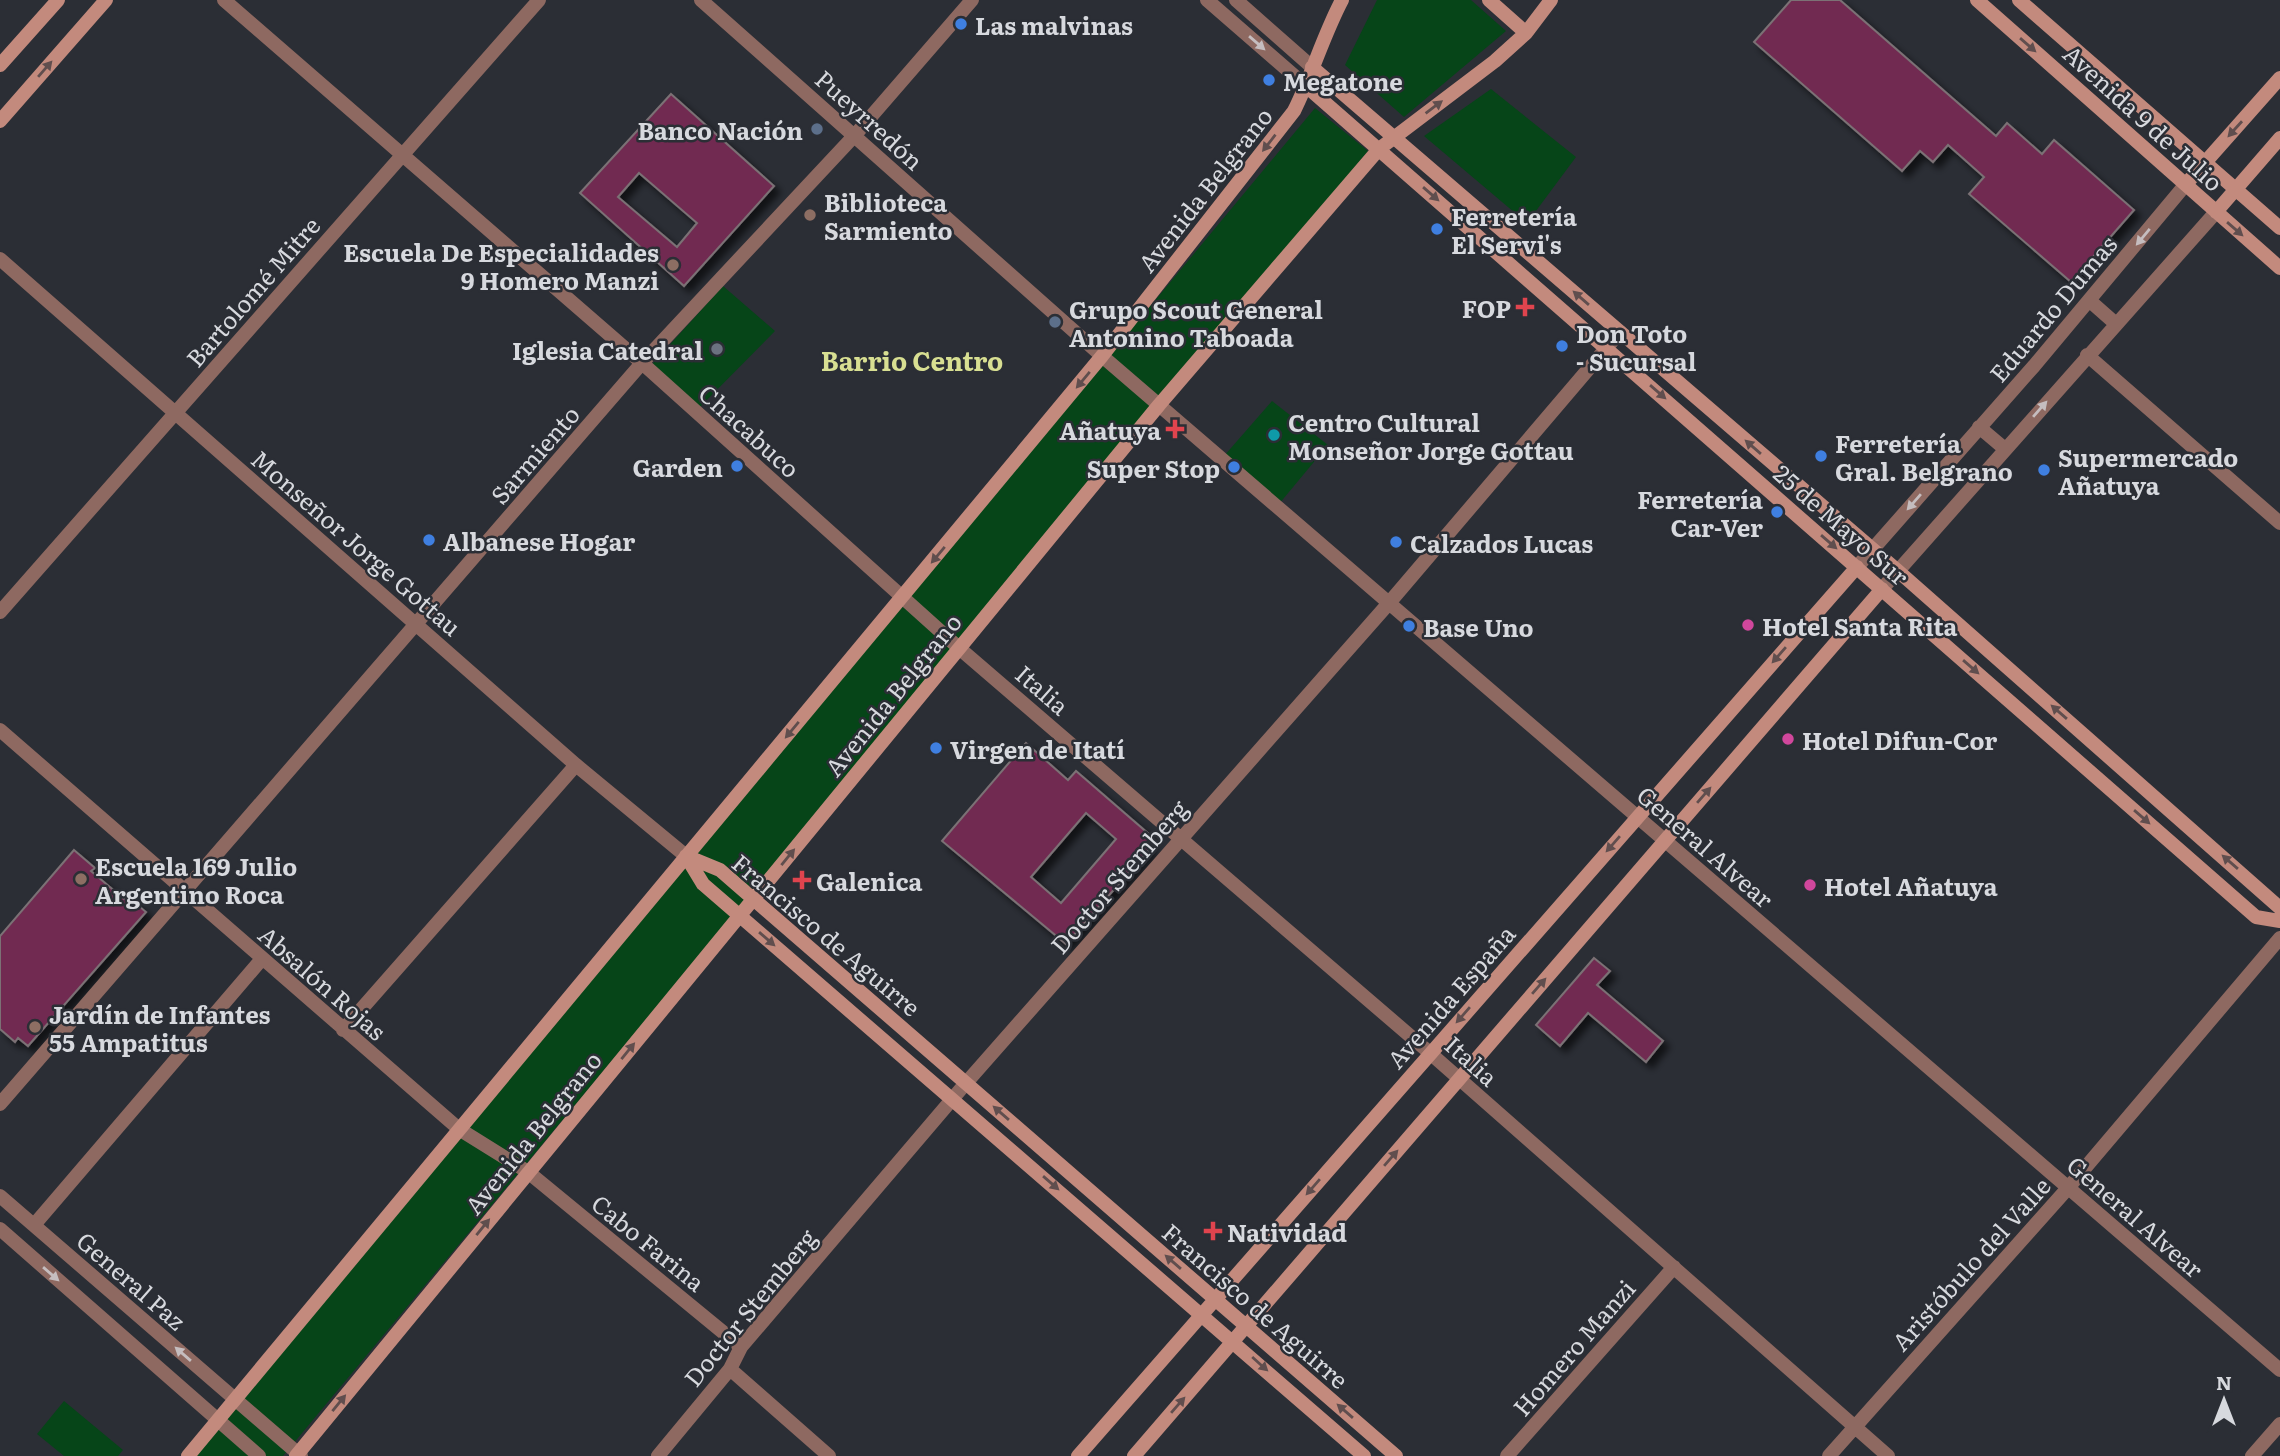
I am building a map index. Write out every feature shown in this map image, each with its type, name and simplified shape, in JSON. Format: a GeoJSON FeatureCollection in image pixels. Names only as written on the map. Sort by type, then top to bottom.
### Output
{"type":"FeatureCollection","features":[{"type":"Feature","properties":{"kind":"street"},"geometry":{"type":"LineString","coordinates":[[0,65],[58,0]]}},
{"type":"Feature","properties":{"kind":"street"},"geometry":{"type":"LineString","coordinates":[[0,121],[106,0]]}},
{"type":"Feature","properties":{"kind":"street","name":"Chacabuco"},"geometry":{"type":"LineString","coordinates":[[224,0],[642,363],[959,648]]}},
{"type":"Feature","properties":{"kind":"street","name":"Bartolomé Mitre"},"geometry":{"type":"LineString","coordinates":[[0,612],[538,0]]}},
{"type":"Feature","properties":{"kind":"street","name":"Pueyrredón"},"geometry":{"type":"LineString","coordinates":[[701,0],[1102,356]]}},
{"type":"Feature","properties":{"kind":"street","name":"Sarmiento"},"geometry":{"type":"LineString","coordinates":[[0,1104],[642,363],[855,135],[972,0]]}},
{"type":"Feature","properties":{"kind":"street"},"geometry":{"type":"LineString","coordinates":[[1207,0],[1306,86]]}},
{"type":"Feature","properties":{"kind":"street"},"geometry":{"type":"LineString","coordinates":[[1236,0],[1312,67]]}},
{"type":"Feature","properties":{"kind":"street","name":"Avenida Belgrano"},"geometry":{"type":"LineString","coordinates":[[188,1456],[1102,356],[1294,111],[1342,0]]}},
{"type":"Feature","properties":{"kind":"street"},"geometry":{"type":"LineString","coordinates":[[1489,0],[1526,33]]}},
{"type":"Feature","properties":{"kind":"street","name":"Avenida Belgrano"},"geometry":{"type":"LineString","coordinates":[[298,1455],[1159,405],[1380,149],[1526,33],[1551,0]]}},
{"type":"Feature","properties":{"kind":"street","name":"Avenida 9 de Julio"},"geometry":{"type":"LineString","coordinates":[[1977,0],[2280,268]]}},
{"type":"Feature","properties":{"kind":"street","name":"Avenida 9 de Julio"},"geometry":{"type":"LineString","coordinates":[[2019,0],[2280,228]]}},
{"type":"Feature","properties":{"kind":"street","name":"25 de Mayo Sur"},"geometry":{"type":"LineString","coordinates":[[1312,67],[1898,571],[2280,908]]}},
{"type":"Feature","properties":{"kind":"street","name":"Eduardo Dumas"},"geometry":{"type":"LineString","coordinates":[[1857,567],[2280,78]]}},
{"type":"Feature","properties":{"kind":"street","name":"25 de Mayo Sur"},"geometry":{"type":"LineString","coordinates":[[1306,86],[2256,917],[2280,921]]}},
{"type":"Feature","properties":{"kind":"street"},"geometry":{"type":"LineString","coordinates":[[1133,1456],[1882,589],[2280,138]]}},
{"type":"Feature","properties":{"kind":"street","name":"Monseñor Jorge Gottau"},"geometry":{"type":"LineString","coordinates":[[0,259],[576,765],[686,856]]}},
{"type":"Feature","properties":{"kind":"street"},"geometry":{"type":"LineString","coordinates":[[2090,300],[2116,324]]}},
{"type":"Feature","properties":{"kind":"street","name":"Doctor Stemberg"},"geometry":{"type":"LineString","coordinates":[[658,1456],[730,1369],[741,1347],[952,1098],[1389,603],[1620,332]]}},
{"type":"Feature","properties":{"kind":"street"},"geometry":{"type":"LineString","coordinates":[[2087,355],[2275,519],[2280,502]]}},
{"type":"Feature","properties":{"kind":"street","name":"General Alvear"},"geometry":{"type":"LineString","coordinates":[[1102,356],[2280,1370]]}},
{"type":"Feature","properties":{"kind":"street"},"geometry":{"type":"LineString","coordinates":[[1979,427],[2005,449]]}},
{"type":"Feature","properties":{"kind":"street","name":"Avenida España"},"geometry":{"type":"LineString","coordinates":[[1078,1456],[1857,567]]}},
{"type":"Feature","properties":{"kind":"street","name":"Italia"},"geometry":{"type":"LineString","coordinates":[[959,648],[1430,1053],[1888,1456]]}},
{"type":"Feature","properties":{"kind":"street","name":"Absalón Rojas"},"geometry":{"type":"LineString","coordinates":[[0,730],[261,960],[459,1129],[528,1172]]}},
{"type":"Feature","properties":{"kind":"street"},"geometry":{"type":"LineString","coordinates":[[343,1030],[576,765]]}},
{"type":"Feature","properties":{"kind":"street","name":"Francisco de Aguirre"},"geometry":{"type":"LineString","coordinates":[[686,856],[720,870],[1396,1456]]}},
{"type":"Feature","properties":{"kind":"street","name":"Francisco de Aguirre"},"geometry":{"type":"LineString","coordinates":[[686,856],[703,884],[1234,1341],[1363,1456]]}},
{"type":"Feature","properties":{"kind":"street","name":"Aristóbulo del Valle"},"geometry":{"type":"LineString","coordinates":[[1829,1456],[2068,1188],[2280,938]]}},
{"type":"Feature","properties":{"kind":"street"},"geometry":{"type":"LineString","coordinates":[[34,1225],[261,960]]}},
{"type":"Feature","properties":{"kind":"street","name":"Cabo Farina"},"geometry":{"type":"LineString","coordinates":[[528,1172],[741,1347]]}},
{"type":"Feature","properties":{"kind":"street","name":"General Paz"},"geometry":{"type":"LineString","coordinates":[[0,1196],[298,1455]]}},
{"type":"Feature","properties":{"kind":"street","name":"General Paz"},"geometry":{"type":"LineString","coordinates":[[0,1229],[259,1456]]}},
{"type":"Feature","properties":{"kind":"street","name":"Homero Manzi"},"geometry":{"type":"LineString","coordinates":[[1507,1456],[1674,1267]]}},
{"type":"Feature","properties":{"kind":"street"},"geometry":{"type":"LineString","coordinates":[[730,1369],[828,1456]]}},
{"type":"Feature","properties":{"kind":"street"},"geometry":{"type":"LineString","coordinates":[[2252,1456],[2280,1424]]}},
{"type":"Feature","properties":{"kind":"green space"},"geometry":{"type":"Polygon","coordinates":[[[1377,0],[1471,0],[1506,31],[1404,117],[1345,65],[1377,0]]]}},
{"type":"Feature","properties":{"kind":"green space"},"geometry":{"type":"Polygon","coordinates":[[[1491,89],[1576,157],[1527,223],[1424,136],[1491,89]]]}},
{"type":"Feature","properties":{"kind":"green space"},"geometry":{"type":"Polygon","coordinates":[[[1315,108],[1368,151],[283,1456],[195,1456],[1315,108]]]}},
{"type":"Feature","properties":{"kind":"green space"},"geometry":{"type":"Polygon","coordinates":[[[723,286],[775,331],[695,412],[646,371],[723,286]]]}},
{"type":"Feature","properties":{"kind":"green space"},"geometry":{"type":"Polygon","coordinates":[[[1272,401],[1328,445],[1279,504],[1224,456],[1272,401]]]}},
{"type":"Feature","properties":{"kind":"green space"},"geometry":{"type":"Polygon","coordinates":[[[64,1401],[123,1450],[118,1456],[64,1456],[37,1434],[64,1401]]]}},
{"type":"Feature","properties":{"kind":"building"},"geometry":{"type":"Polygon","coordinates":[[[1791,0],[1840,0],[1996,136],[2007,123],[2042,154],[2054,140],[2134,210],[2071,282],[1969,194],[1984,177],[1948,145],[1933,162],[1920,151],[1902,171],[1754,42],[1791,0]]]}},
{"type":"Feature","properties":{"kind":"building"},"geometry":{"type":"Polygon","coordinates":[[[671,94],[774,186],[684,286],[580,193],[671,94]],[[639,173],[618,197],[677,247],[697,223],[639,173]]]}},
{"type":"Feature","properties":{"kind":"building"},"geometry":{"type":"Polygon","coordinates":[[[1026,743],[1068,780],[1076,771],[1150,835],[1148,851],[1066,944],[942,841],[1026,743]],[[1086,813],[1031,877],[1061,903],[1116,839],[1086,813]]]}},
{"type":"Feature","properties":{"kind":"building"},"geometry":{"type":"Polygon","coordinates":[[[74,850],[95,868],[91,871],[124,899],[127,896],[146,912],[28,1046],[18,1038],[15,1042],[0,1029],[0,936],[74,850]]]}},
{"type":"Feature","properties":{"kind":"building"},"geometry":{"type":"Polygon","coordinates":[[[1594,958],[1610,971],[1597,985],[1663,1041],[1646,1062],[1588,1013],[1560,1046],[1536,1025],[1594,958]]]}},
{"type":"Feature","properties":{"kind":"place","name":"Las malvinas"},"geometry":{"type":"Point","coordinates":[961,24]}},
{"type":"Feature","properties":{"kind":"place","name":"Megatone"},"geometry":{"type":"Point","coordinates":[1269,80]}},
{"type":"Feature","properties":{"kind":"place","name":"Banco Nación"},"geometry":{"type":"Point","coordinates":[817,129]}},
{"type":"Feature","properties":{"kind":"place","name":"Biblioteca Sarmiento"},"geometry":{"type":"Point","coordinates":[810,215]}},
{"type":"Feature","properties":{"kind":"place","name":"Ferretería El Servi's"},"geometry":{"type":"Point","coordinates":[1437,229]}},
{"type":"Feature","properties":{"kind":"place","name":"Escuela De Especialidades 9 Homero Manzi"},"geometry":{"type":"Point","coordinates":[673,265]}},
{"type":"Feature","properties":{"kind":"place","name":"FOP"},"geometry":{"type":"Point","coordinates":[1525,307]}},
{"type":"Feature","properties":{"kind":"place","name":"Grupo Scout General Antonino Taboada"},"geometry":{"type":"Point","coordinates":[1055,322]}},
{"type":"Feature","properties":{"kind":"place","name":"Don Toto - Sucursal"},"geometry":{"type":"Point","coordinates":[1562,346]}},
{"type":"Feature","properties":{"kind":"place","name":"Iglesia Catedral"},"geometry":{"type":"Point","coordinates":[717,349]}},
{"type":"Feature","properties":{"kind":"place","name":"Añatuya"},"geometry":{"type":"Point","coordinates":[1175,429]}},
{"type":"Feature","properties":{"kind":"place","name":"Centro Cultural Monseñor Jorge Gottau"},"geometry":{"type":"Point","coordinates":[1274,435]}},
{"type":"Feature","properties":{"kind":"place","name":"Ferretería Gral. Belgrano"},"geometry":{"type":"Point","coordinates":[1821,456]}},
{"type":"Feature","properties":{"kind":"place","name":"Garden"},"geometry":{"type":"Point","coordinates":[737,466]}},
{"type":"Feature","properties":{"kind":"place","name":"Super Stop"},"geometry":{"type":"Point","coordinates":[1234,467]}},
{"type":"Feature","properties":{"kind":"place","name":"Supermercado Añatuya"},"geometry":{"type":"Point","coordinates":[2044,470]}},
{"type":"Feature","properties":{"kind":"place","name":"Ferretería Car-Ver"},"geometry":{"type":"Point","coordinates":[1777,512]}},
{"type":"Feature","properties":{"kind":"place","name":"Albanese Hogar"},"geometry":{"type":"Point","coordinates":[429,540]}},
{"type":"Feature","properties":{"kind":"place","name":"Calzados Lucas"},"geometry":{"type":"Point","coordinates":[1396,542]}},
{"type":"Feature","properties":{"kind":"place","name":"Hotel Santa Rita"},"geometry":{"type":"Point","coordinates":[1748,625]}},
{"type":"Feature","properties":{"kind":"place","name":"Base Uno"},"geometry":{"type":"Point","coordinates":[1409,626]}},
{"type":"Feature","properties":{"kind":"place","name":"Hotel Difun-Cor"},"geometry":{"type":"Point","coordinates":[1788,739]}},
{"type":"Feature","properties":{"kind":"place","name":"Virgen de Itatí"},"geometry":{"type":"Point","coordinates":[936,748]}},
{"type":"Feature","properties":{"kind":"place","name":"Escuela 169 Julio Argentino Roca"},"geometry":{"type":"Point","coordinates":[81,879]}},
{"type":"Feature","properties":{"kind":"place","name":"Galenica"},"geometry":{"type":"Point","coordinates":[802,880]}},
{"type":"Feature","properties":{"kind":"place","name":"Hotel Añatuya"},"geometry":{"type":"Point","coordinates":[1810,885]}},
{"type":"Feature","properties":{"kind":"place","name":"Jardín de Infantes 55 Ampatitus"},"geometry":{"type":"Point","coordinates":[35,1027]}},
{"type":"Feature","properties":{"kind":"place","name":"Natividad"},"geometry":{"type":"Point","coordinates":[1213,1231]}},
{"type":"Feature","properties":{"kind":"district","name":"Barrio Centro"},"geometry":{"type":"Point","coordinates":[912,359]}}]}
